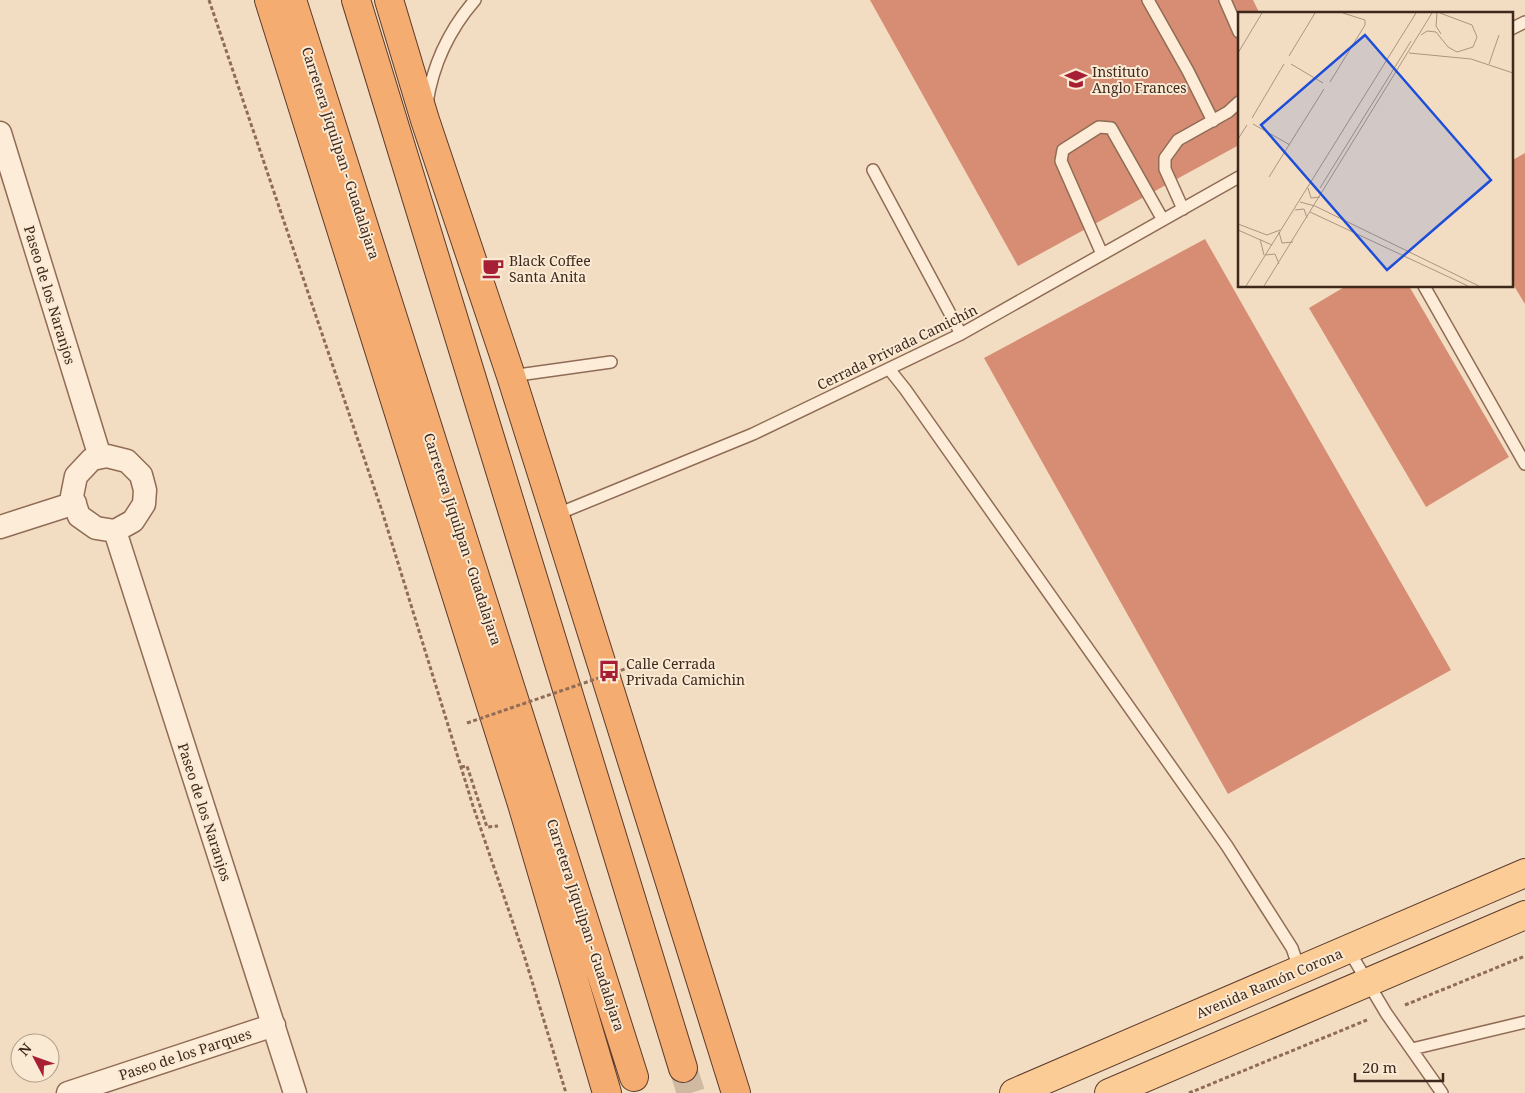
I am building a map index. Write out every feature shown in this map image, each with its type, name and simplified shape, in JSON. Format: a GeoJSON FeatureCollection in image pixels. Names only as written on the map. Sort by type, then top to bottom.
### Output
{"type":"FeatureCollection","features":[{"type":"Feature","properties":{"kind":"highway"},"geometry":{"type":"LineString","coordinates":[[269,0],[516,785],[608,1093]]}},
{"type":"Feature","properties":{"kind":"highway","name":"Carretera Jiquilpan - Guadalajara"},"geometry":{"type":"LineString","coordinates":[[292,0],[634,1077]]}},
{"type":"Feature","properties":{"kind":"highway"},"geometry":{"type":"LineString","coordinates":[[356,0],[682,1068]]}},
{"type":"Feature","properties":{"kind":"highway"},"geometry":{"type":"LineString","coordinates":[[388,0],[425,120],[511,376],[736,1093]]}},
{"type":"Feature","properties":{"kind":"main road","name":"Avenida Ramón Corona"},"geometry":{"type":"LineString","coordinates":[[1014,1093],[1525,873]]}},
{"type":"Feature","properties":{"kind":"main road"},"geometry":{"type":"LineString","coordinates":[[1109,1093],[1525,915]]}},
{"type":"Feature","properties":{"kind":"street","name":"Paseo de los Naranjos"},"geometry":{"type":"LineString","coordinates":[[0,133],[100,457]]}},
{"type":"Feature","properties":{"kind":"street"},"geometry":{"type":"LineString","coordinates":[[107,456],[127,461],[141,475],[145,490],[144,504],[133,521],[115,531],[96,528],[79,516],[72,496],[76,476],[92,459],[100,457],[107,456]]}},
{"type":"Feature","properties":{"kind":"street"},"geometry":{"type":"LineString","coordinates":[[0,527],[75,503]]}},
{"type":"Feature","properties":{"kind":"street","name":"Paseo de los Naranjos"},"geometry":{"type":"LineString","coordinates":[[115,531],[296,1093]]}},
{"type":"Feature","properties":{"kind":"street","name":"Paseo de los Parques"},"geometry":{"type":"LineString","coordinates":[[68,1093],[274,1025]]}},
{"type":"Feature","properties":{"kind":"lane"},"geometry":{"type":"LineString","coordinates":[[425,120],[435,69],[441,53],[454,26],[475,0]]}},
{"type":"Feature","properties":{"kind":"lane"},"geometry":{"type":"LineString","coordinates":[[1148,0],[1213,121]]}},
{"type":"Feature","properties":{"kind":"lane"},"geometry":{"type":"LineString","coordinates":[[1224,0],[1238,30]]}},
{"type":"Feature","properties":{"kind":"lane"},"geometry":{"type":"LineString","coordinates":[[1512,28],[1525,22]]}},
{"type":"Feature","properties":{"kind":"lane"},"geometry":{"type":"LineString","coordinates":[[1183,210],[1165,169],[1166,158],[1178,140],[1228,112],[1238,103]]}},
{"type":"Feature","properties":{"kind":"lane"},"geometry":{"type":"LineString","coordinates":[[1102,254],[1061,161],[1063,150],[1099,127],[1111,128],[1164,220]]}},
{"type":"Feature","properties":{"kind":"lane"},"geometry":{"type":"LineString","coordinates":[[873,170],[961,334]]}},
{"type":"Feature","properties":{"kind":"lane","name":"Cerrada Privada Camichín"},"geometry":{"type":"LineString","coordinates":[[555,515],[753,434],[961,334],[1238,178]]}},
{"type":"Feature","properties":{"kind":"lane"},"geometry":{"type":"LineString","coordinates":[[1425,288],[1525,464]]}},
{"type":"Feature","properties":{"kind":"lane"},"geometry":{"type":"LineString","coordinates":[[511,376],[611,362]]}},
{"type":"Feature","properties":{"kind":"lane"},"geometry":{"type":"LineString","coordinates":[[889,369],[1001,524],[1227,846],[1292,948],[1300,970]]}},
{"type":"Feature","properties":{"kind":"lane"},"geometry":{"type":"LineString","coordinates":[[1348,949],[1386,1013],[1442,1093]]}},
{"type":"Feature","properties":{"kind":"lane"},"geometry":{"type":"LineString","coordinates":[[1412,1048],[1525,1022]]}},
{"type":"Feature","properties":{"kind":"path"},"geometry":{"type":"LineString","coordinates":[[210,0],[382,511],[461,767],[524,955],[566,1093]]}},
{"type":"Feature","properties":{"kind":"path"},"geometry":{"type":"LineString","coordinates":[[467,723],[625,669]]}},
{"type":"Feature","properties":{"kind":"path"},"geometry":{"type":"LineString","coordinates":[[461,767],[467,766],[487,827],[499,826]]}},
{"type":"Feature","properties":{"kind":"path"},"geometry":{"type":"LineString","coordinates":[[1189,1093],[1525,956]]}},
{"type":"Feature","properties":{"kind":"building","name":"Instituto Anglo Frances"},"geometry":{"type":"Polygon","coordinates":[[[870,0],[1253,0],[1259,12],[1238,12],[1238,146],[1018,266],[870,0]]]}},
{"type":"Feature","properties":{"kind":"building"},"geometry":{"type":"Polygon","coordinates":[[[1525,153],[1525,304],[1512,283],[1512,160],[1525,153]]]}},
{"type":"Feature","properties":{"kind":"building"},"geometry":{"type":"Polygon","coordinates":[[[1205,239],[1451,670],[1228,794],[984,358],[1205,239]]]}},
{"type":"Feature","properties":{"kind":"building"},"geometry":{"type":"Polygon","coordinates":[[[1343,288],[1410,288],[1509,457],[1426,507],[1309,308],[1343,288]]]}},
{"type":"Feature","properties":{"kind":"tunnel"},"geometry":{"type":"LineString","coordinates":[[683,1068],[691,1093]]}},
{"type":"Feature","properties":{"kind":"place","name":"Instituto Anglo Frances"},"geometry":{"type":"Point","coordinates":[1076,79]}},
{"type":"Feature","properties":{"kind":"place","name":"Black Coffee Santa Anita"},"geometry":{"type":"Point","coordinates":[493,268]}},
{"type":"Feature","properties":{"kind":"place","name":"Calle Cerrada Privada Camichin"},"geometry":{"type":"Point","coordinates":[609,671]}}]}
